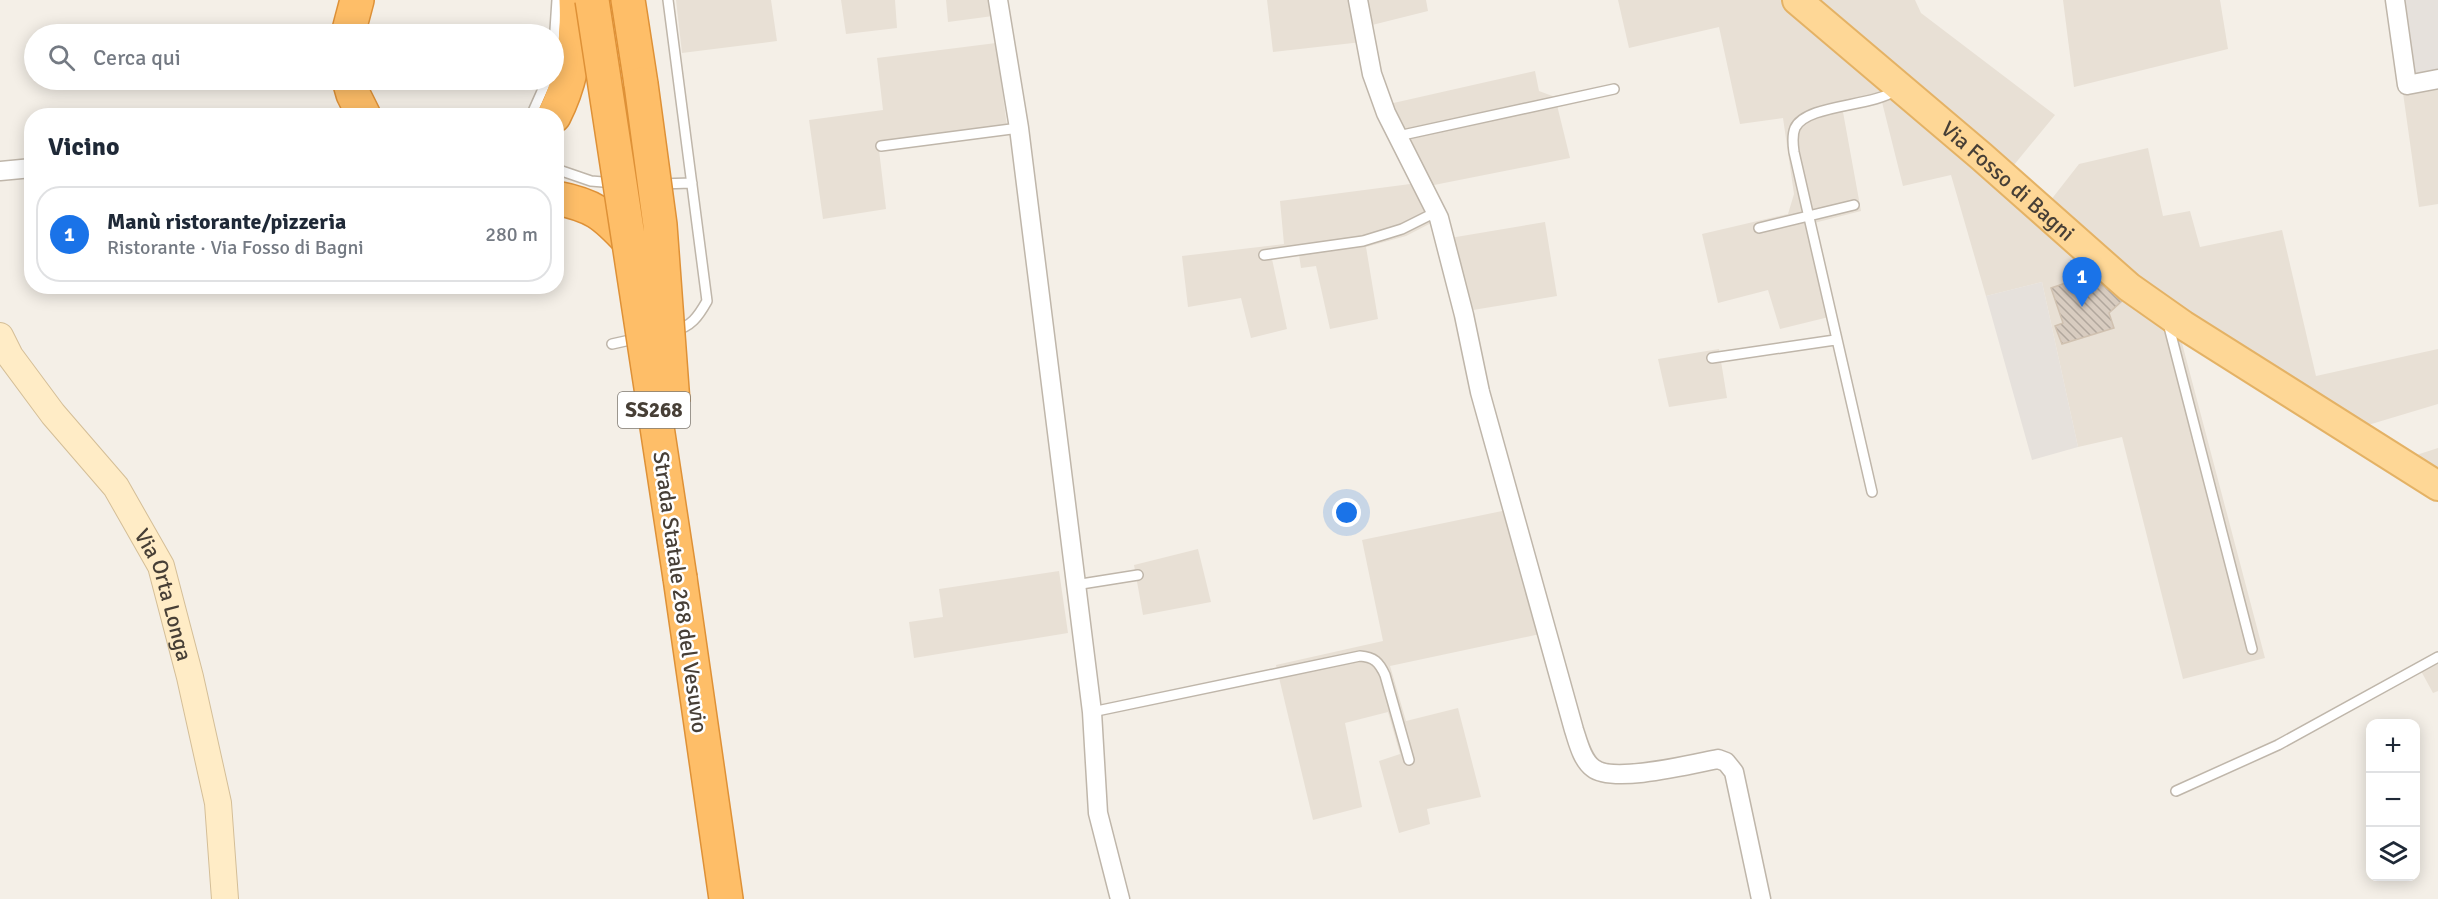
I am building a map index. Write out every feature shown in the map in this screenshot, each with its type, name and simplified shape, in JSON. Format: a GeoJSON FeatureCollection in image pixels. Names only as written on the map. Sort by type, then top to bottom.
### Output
{"type":"FeatureCollection","features":[{"type":"Feature","properties":{"kind":"highway"},"geometry":{"type":"LineString","coordinates":[[351,24],[357,0]]}},
{"type":"Feature","properties":{"kind":"highway"},"geometry":{"type":"LineString","coordinates":[[558,108],[571,72],[576,37],[576,0]]}},
{"type":"Feature","properties":{"kind":"highway","name":"Strada Statale 268 del Vesuvio"},"geometry":{"type":"LineString","coordinates":[[592,0],[680,578],[726,899]]}},
{"type":"Feature","properties":{"kind":"highway"},"geometry":{"type":"LineString","coordinates":[[628,0],[660,225],[680,508],[680,578]]}},
{"type":"Feature","properties":{"kind":"highway"},"geometry":{"type":"LineString","coordinates":[[352,90],[360,108]]}},
{"type":"Feature","properties":{"kind":"highway"},"geometry":{"type":"LineString","coordinates":[[564,200],[582,203],[608,218],[629,241]]}},
{"type":"Feature","properties":{"kind":"main road","name":"Via Fosso di Bagni"},"geometry":{"type":"LineString","coordinates":[[1797,0],[2129,287],[2165,313],[2438,486]]}},
{"type":"Feature","properties":{"kind":"street"},"geometry":{"type":"LineString","coordinates":[[998,0],[1019,128],[1092,712],[1098,813],[1120,899]]}},
{"type":"Feature","properties":{"kind":"street"},"geometry":{"type":"LineString","coordinates":[[1358,0],[1372,74],[1386,112],[1436,212],[1464,315],[1479,392],[1574,730],[1585,757],[1593,768],[1612,775],[1638,773],[1718,759],[1726,762],[1734,772],[1761,899]]}},
{"type":"Feature","properties":{"kind":"street"},"geometry":{"type":"LineString","coordinates":[[2395,0],[2407,86],[2438,79]]}},
{"type":"Feature","properties":{"kind":"street"},"geometry":{"type":"LineString","coordinates":[[0,171],[24,169]]}},
{"type":"Feature","properties":{"kind":"street","name":"Via Orta Longa"},"geometry":{"type":"LineString","coordinates":[[0,336],[10,356],[53,414],[116,487],[161,567],[190,677],[218,803],[225,899]]}},
{"type":"Feature","properties":{"kind":"lane"},"geometry":{"type":"LineString","coordinates":[[555,24],[557,0]]}},
{"type":"Feature","properties":{"kind":"lane"},"geometry":{"type":"LineString","coordinates":[[612,344],[684,328],[697,319],[707,302],[668,0]]}},
{"type":"Feature","properties":{"kind":"lane"},"geometry":{"type":"LineString","coordinates":[[1872,492],[1835,340],[1794,152],[1794,129],[1801,120],[1813,115],[1880,98],[1900,87]]}},
{"type":"Feature","properties":{"kind":"lane"},"geometry":{"type":"LineString","coordinates":[[1398,136],[1614,89]]}},
{"type":"Feature","properties":{"kind":"lane"},"geometry":{"type":"LineString","coordinates":[[535,108],[543,90]]}},
{"type":"Feature","properties":{"kind":"lane"},"geometry":{"type":"LineString","coordinates":[[881,146],[1019,128]]}},
{"type":"Feature","properties":{"kind":"lane"},"geometry":{"type":"LineString","coordinates":[[564,172],[591,181],[633,185]]}},
{"type":"Feature","properties":{"kind":"lane"},"geometry":{"type":"LineString","coordinates":[[645,184],[692,183]]}},
{"type":"Feature","properties":{"kind":"lane"},"geometry":{"type":"LineString","coordinates":[[1759,228],[1854,205]]}},
{"type":"Feature","properties":{"kind":"lane"},"geometry":{"type":"LineString","coordinates":[[1264,255],[1363,241],[1402,230],[1436,212]]}},
{"type":"Feature","properties":{"kind":"lane"},"geometry":{"type":"LineString","coordinates":[[2165,313],[2252,649]]}},
{"type":"Feature","properties":{"kind":"lane"},"geometry":{"type":"LineString","coordinates":[[1712,358],[1835,340]]}},
{"type":"Feature","properties":{"kind":"lane"},"geometry":{"type":"LineString","coordinates":[[1075,585],[1138,575]]}},
{"type":"Feature","properties":{"kind":"lane"},"geometry":{"type":"LineString","coordinates":[[1092,712],[1360,656],[1372,657],[1380,664],[1385,675],[1409,760]]}},
{"type":"Feature","properties":{"kind":"lane"},"geometry":{"type":"LineString","coordinates":[[2176,791],[2277,745],[2438,657]]}},
{"type":"Feature","properties":{"kind":"shaded area"},"geometry":{"type":"Polygon","coordinates":[[[676,0],[771,0],[777,41],[682,53],[676,0]]]}},
{"type":"Feature","properties":{"kind":"shaded area"},"geometry":{"type":"Polygon","coordinates":[[[841,0],[895,0],[897,28],[846,34],[841,0]]]}},
{"type":"Feature","properties":{"kind":"shaded area"},"geometry":{"type":"Polygon","coordinates":[[[946,0],[991,0],[993,16],[948,22],[946,0]]]}},
{"type":"Feature","properties":{"kind":"shaded area"},"geometry":{"type":"Polygon","coordinates":[[[1267,0],[1354,0],[1362,42],[1273,52],[1267,0]]]}},
{"type":"Feature","properties":{"kind":"shaded area"},"geometry":{"type":"Polygon","coordinates":[[[1363,0],[1426,0],[1428,11],[1368,26],[1363,0]]]}},
{"type":"Feature","properties":{"kind":"shaded area"},"geometry":{"type":"Polygon","coordinates":[[[1618,0],[1791,0],[2178,328],[2265,658],[2183,679],[2122,437],[2078,447],[2042,282],[1986,296],[1951,175],[1903,186],[1882,102],[1843,112],[1861,211],[1814,223],[1833,316],[1780,329],[1768,290],[1718,303],[1702,234],[1788,214],[1794,194],[1783,118],[1740,124],[1719,27],[1629,48],[1618,0]]]}},
{"type":"Feature","properties":{"kind":"shaded area"},"geometry":{"type":"Polygon","coordinates":[[[1803,0],[1915,0],[1921,13],[2055,115],[2009,171],[2047,205],[2079,164],[2148,148],[2163,216],[2190,211],[2200,247],[2282,230],[2316,376],[2438,349],[2438,404],[2358,428],[2132,283],[1803,0]]]}},
{"type":"Feature","properties":{"kind":"shaded area"},"geometry":{"type":"Polygon","coordinates":[[[2063,0],[2220,0],[2228,49],[2074,87],[2063,0]]]}},
{"type":"Feature","properties":{"kind":"shaded area"},"geometry":{"type":"Polygon","coordinates":[[[2400,0],[2438,0],[2438,74],[2411,79],[2400,0]]]}},
{"type":"Feature","properties":{"kind":"shaded area"},"geometry":{"type":"Polygon","coordinates":[[[996,43],[1008,134],[879,150],[886,209],[823,219],[809,120],[883,110],[877,58],[996,43]]]}},
{"type":"Feature","properties":{"kind":"shaded area"},"geometry":{"type":"Polygon","coordinates":[[[1535,71],[1539,91],[1555,97],[1570,158],[1429,186],[1389,104],[1535,71]]]}},
{"type":"Feature","properties":{"kind":"shaded area"},"geometry":{"type":"Polygon","coordinates":[[[2438,86],[2438,204],[2419,207],[2403,93],[2438,86]]]}},
{"type":"Feature","properties":{"kind":"shaded area"},"geometry":{"type":"Polygon","coordinates":[[[1418,183],[1437,220],[1406,236],[1366,247],[1378,319],[1330,329],[1316,266],[1301,268],[1299,255],[1272,259],[1287,329],[1251,338],[1241,298],[1188,307],[1182,256],[1284,244],[1280,201],[1418,183]]]}},
{"type":"Feature","properties":{"kind":"shaded area"},"geometry":{"type":"Polygon","coordinates":[[[1545,222],[1557,296],[1467,311],[1450,238],[1545,222]]]}},
{"type":"Feature","properties":{"kind":"shaded area"},"geometry":{"type":"Polygon","coordinates":[[[2042,282],[2078,447],[2032,460],[1986,296],[2042,282]]]}},
{"type":"Feature","properties":{"kind":"shaded area"},"geometry":{"type":"Polygon","coordinates":[[[1719,349],[1727,398],[1669,407],[1658,359],[1719,349]]]}},
{"type":"Feature","properties":{"kind":"shaded area"},"geometry":{"type":"Polygon","coordinates":[[[2438,448],[2438,480],[2404,459],[2438,448]]]}},
{"type":"Feature","properties":{"kind":"shaded area"},"geometry":{"type":"Polygon","coordinates":[[[1507,510],[1540,634],[1390,666],[1406,721],[1458,708],[1481,797],[1427,809],[1430,824],[1399,833],[1379,761],[1400,754],[1388,712],[1345,723],[1362,807],[1313,820],[1276,665],[1383,641],[1362,540],[1507,510]]]}},
{"type":"Feature","properties":{"kind":"shaded area"},"geometry":{"type":"Polygon","coordinates":[[[1198,549],[1211,602],[1143,615],[1134,565],[1198,549]]]}},
{"type":"Feature","properties":{"kind":"shaded area"},"geometry":{"type":"Polygon","coordinates":[[[1059,571],[1068,633],[914,658],[909,622],[943,617],[939,589],[1059,571]]]}},
{"type":"Feature","properties":{"kind":"shaded area"},"geometry":{"type":"Polygon","coordinates":[[[2438,660],[2438,691],[2433,693],[2421,671],[2438,660]]]}},
{"type":"Feature","properties":{"kind":"building"},"geometry":{"type":"Polygon","coordinates":[[[2080,278],[2090,282],[2096,289],[2100,284],[2124,299],[2109,313],[2114,328],[2062,344],[2055,326],[2063,323],[2051,288],[2080,278]]]}},
{"type":"Feature","properties":{"kind":"place","name":"Manù ristorante/pizzeria"},"geometry":{"type":"Point","coordinates":[2082,307]}}]}
